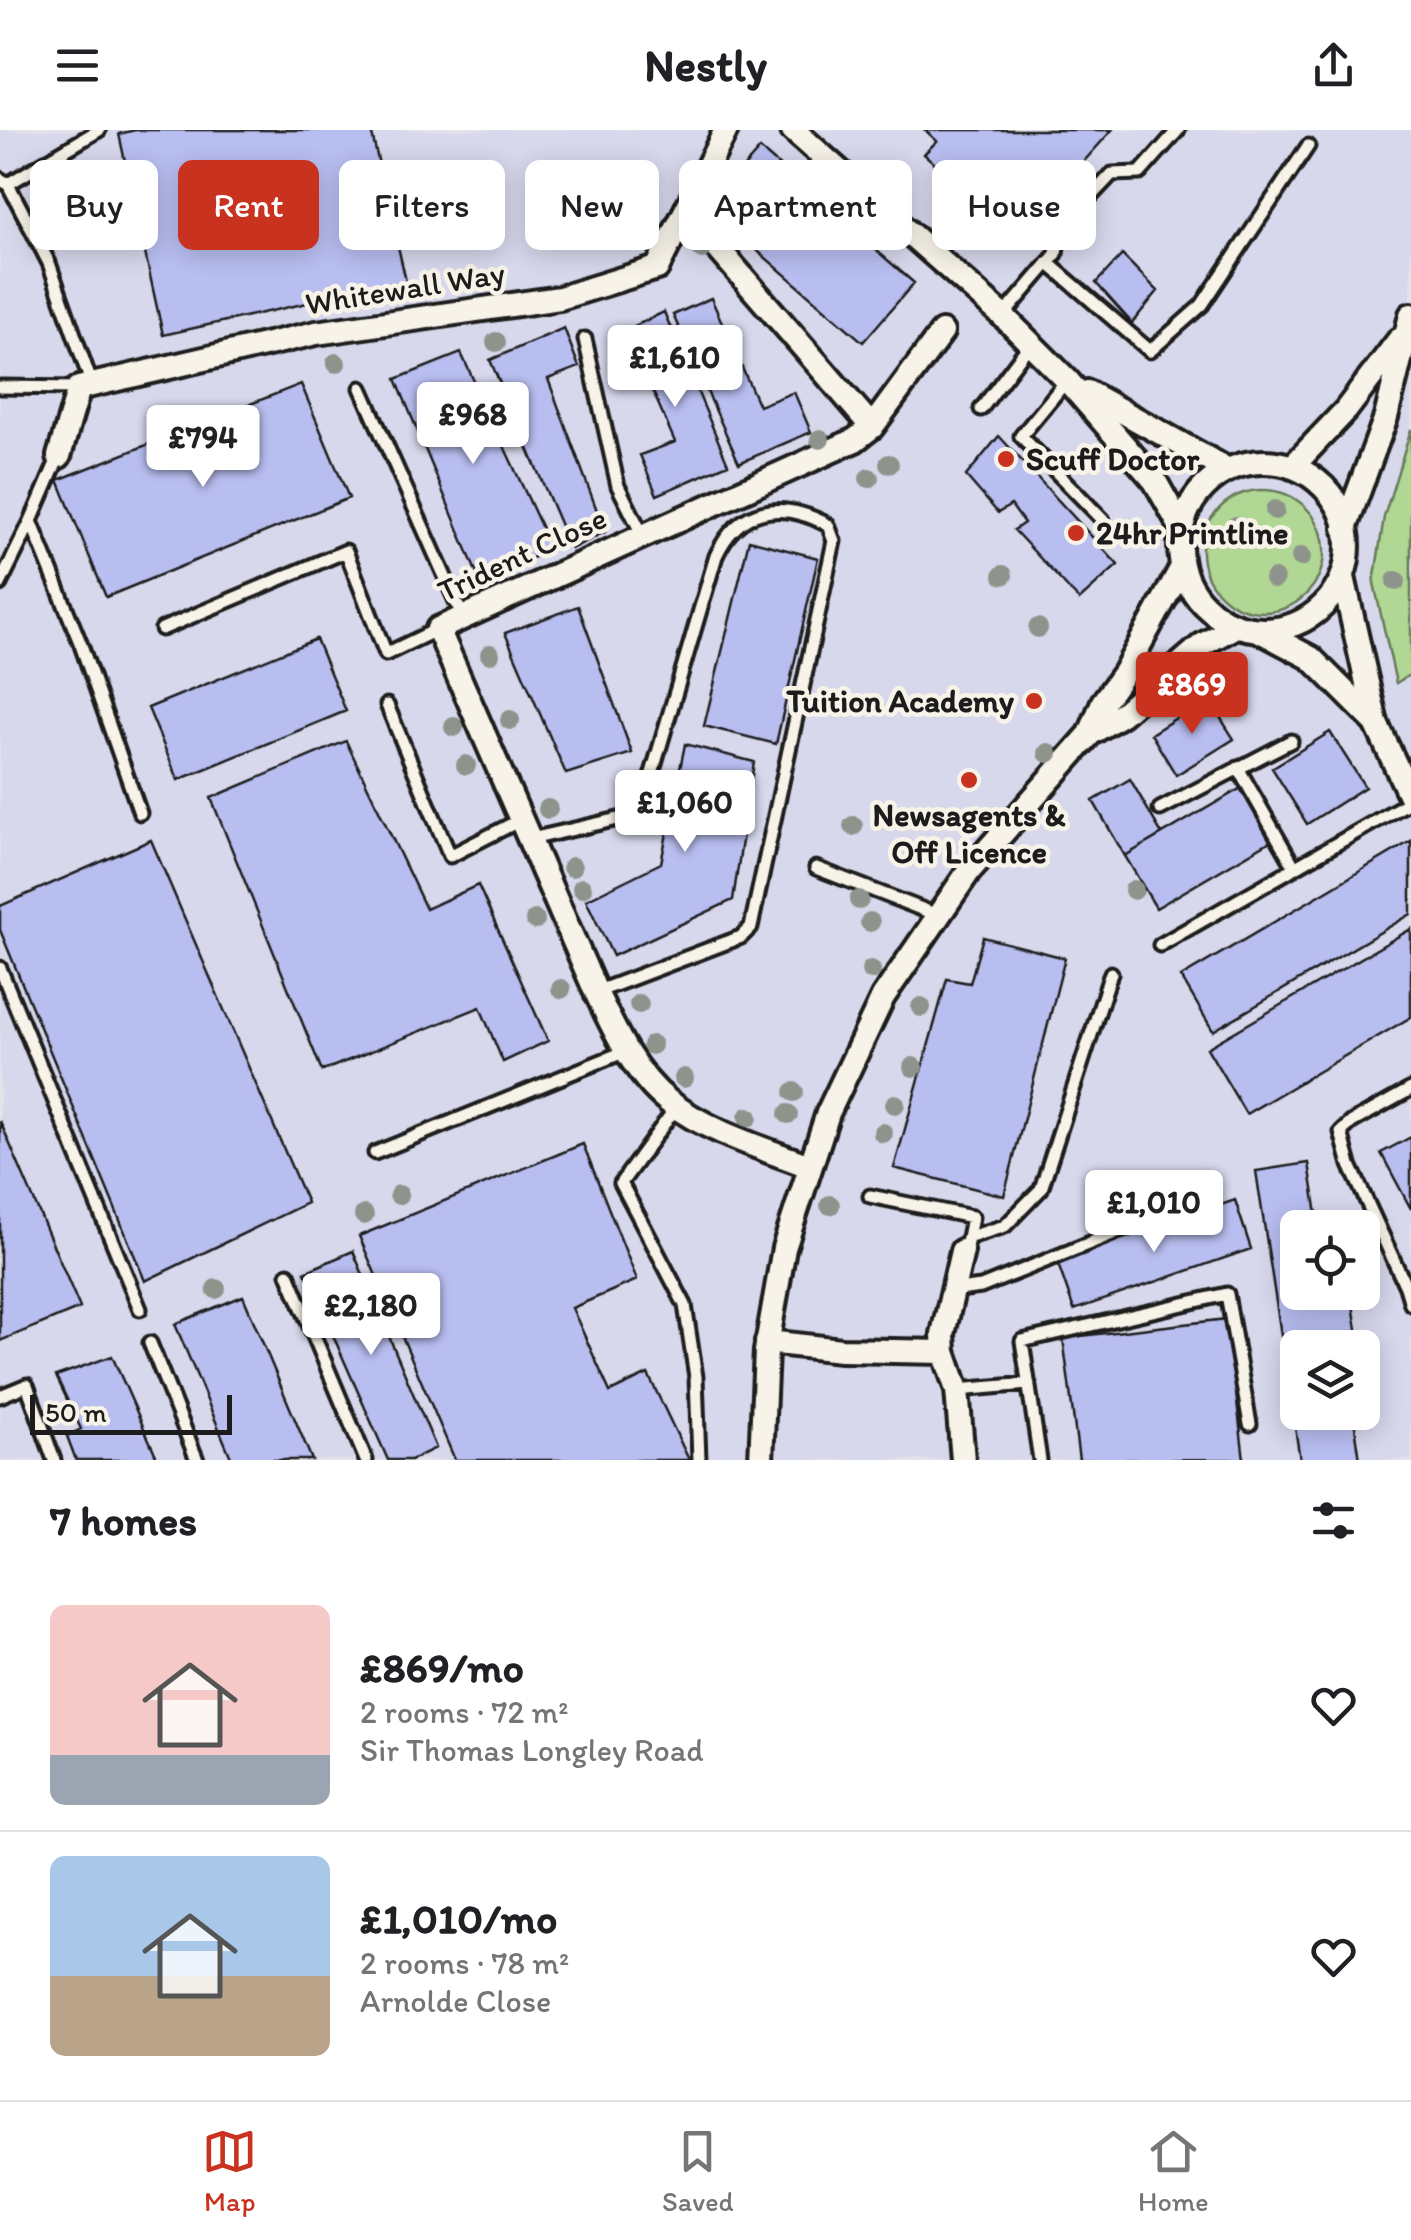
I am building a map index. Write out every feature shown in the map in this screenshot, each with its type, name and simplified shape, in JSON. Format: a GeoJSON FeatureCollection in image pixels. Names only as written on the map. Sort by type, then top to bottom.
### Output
{"type":"FeatureCollection","features":[{"type":"Feature","properties":{"kind":"street","name":"Whitewall Way"},"geometry":{"type":"LineString","coordinates":[[86,387],[316,333],[560,298],[658,268],[726,130]]}},
{"type":"Feature","properties":{"kind":"street"},"geometry":{"type":"LineString","coordinates":[[793,130],[1003,316],[1067,380],[1156,481],[1182,529]]}},
{"type":"Feature","properties":{"kind":"street"},"geometry":{"type":"LineString","coordinates":[[719,250],[872,427],[942,332]]}},
{"type":"Feature","properties":{"kind":"street"},"geometry":{"type":"LineString","coordinates":[[1292,467],[1346,410],[1408,324]]}},
{"type":"Feature","properties":{"kind":"street"},"geometry":{"type":"LineString","coordinates":[[1344,531],[1386,417],[1408,324]]}},
{"type":"Feature","properties":{"kind":"street"},"geometry":{"type":"LineString","coordinates":[[1067,380],[1228,470]]}},
{"type":"Feature","properties":{"kind":"street"},"geometry":{"type":"LineString","coordinates":[[59,456],[86,387]]}},
{"type":"Feature","properties":{"kind":"street","name":"Trident Close"},"geometry":{"type":"LineString","coordinates":[[808,1166],[725,1132],[677,1106],[652,1085],[627,1050],[596,992],[438,628],[855,440],[872,427]]}},
{"type":"Feature","properties":{"kind":"street"},"geometry":{"type":"LineString","coordinates":[[1260,631],[1286,628],[1310,617],[1330,600],[1343,578],[1348,555],[1340,510],[1328,492],[1312,477],[1270,462],[1228,470],[1207,485],[1191,505],[1182,529],[1182,567],[1192,589],[1210,611],[1312,658],[1376,723]]}},
{"type":"Feature","properties":{"kind":"street"},"geometry":{"type":"LineString","coordinates":[[1090,734],[1103,702],[1124,673],[1182,567]]}},
{"type":"Feature","properties":{"kind":"street"},"geometry":{"type":"LineString","coordinates":[[1343,578],[1376,723],[1411,799]]}},
{"type":"Feature","properties":{"kind":"street"},"geometry":{"type":"LineString","coordinates":[[761,1460],[767,1342],[781,1262],[808,1166],[864,1032],[936,915],[988,847],[1090,734],[1122,714],[1202,645],[1236,626]]}},
{"type":"Feature","properties":{"kind":"street"},"geometry":{"type":"LineString","coordinates":[[963,1460],[957,1390],[944,1352],[944,1323],[966,1244]]}},
{"type":"Feature","properties":{"kind":"street"},"geometry":{"type":"LineString","coordinates":[[767,1342],[841,1350],[944,1352]]}},
{"type":"Feature","properties":{"kind":"lane"},"geometry":{"type":"LineString","coordinates":[[0,387],[86,387],[49,263],[4,181],[99,130]]}},
{"type":"Feature","properties":{"kind":"lane"},"geometry":{"type":"LineString","coordinates":[[1003,316],[1056,254],[1059,230],[1112,174],[1140,173],[1178,130]]}},
{"type":"Feature","properties":{"kind":"lane"},"geometry":{"type":"LineString","coordinates":[[1048,263],[1150,351],[1202,305],[1308,146]]}},
{"type":"Feature","properties":{"kind":"lane"},"geometry":{"type":"LineString","coordinates":[[585,339],[618,486],[642,534]]}},
{"type":"Feature","properties":{"kind":"lane"},"geometry":{"type":"LineString","coordinates":[[982,408],[1030,344]]}},
{"type":"Feature","properties":{"kind":"lane"},"geometry":{"type":"LineString","coordinates":[[1067,380],[1020,436],[1103,520]]}},
{"type":"Feature","properties":{"kind":"lane"},"geometry":{"type":"LineString","coordinates":[[361,388],[462,615]]}},
{"type":"Feature","properties":{"kind":"lane"},"geometry":{"type":"LineString","coordinates":[[0,584],[59,456]]}},
{"type":"Feature","properties":{"kind":"lane"},"geometry":{"type":"LineString","coordinates":[[387,705],[450,856],[526,829],[640,814],[716,556],[726,534],[765,512],[787,510],[808,514],[828,525],[834,541],[751,927],[741,937],[596,992]]}},
{"type":"Feature","properties":{"kind":"lane"},"geometry":{"type":"LineString","coordinates":[[31,520],[81,645],[140,813]]}},
{"type":"Feature","properties":{"kind":"lane"},"geometry":{"type":"LineString","coordinates":[[162,628],[346,551],[386,654],[438,628]]}},
{"type":"Feature","properties":{"kind":"lane"},"geometry":{"type":"LineString","coordinates":[[1160,810],[1291,740]]}},
{"type":"Feature","properties":{"kind":"lane"},"geometry":{"type":"LineString","coordinates":[[1238,768],[1295,868]]}},
{"type":"Feature","properties":{"kind":"lane"},"geometry":{"type":"LineString","coordinates":[[1160,945],[1411,799]]}},
{"type":"Feature","properties":{"kind":"lane"},"geometry":{"type":"LineString","coordinates":[[816,868],[936,915]]}},
{"type":"Feature","properties":{"kind":"lane"},"geometry":{"type":"LineString","coordinates":[[0,968],[140,1309]]}},
{"type":"Feature","properties":{"kind":"lane"},"geometry":{"type":"LineString","coordinates":[[966,1244],[1005,1226],[1041,1189],[1111,973]]}},
{"type":"Feature","properties":{"kind":"lane"},"geometry":{"type":"LineString","coordinates":[[375,1152],[627,1050]]}},
{"type":"Feature","properties":{"kind":"lane"},"geometry":{"type":"LineString","coordinates":[[1411,1089],[1352,1122],[1342,1132],[1343,1148],[1408,1286],[1411,1304]]}},
{"type":"Feature","properties":{"kind":"lane"},"geometry":{"type":"LineString","coordinates":[[677,1106],[621,1182],[685,1305],[696,1376],[699,1460]]}},
{"type":"Feature","properties":{"kind":"lane"},"geometry":{"type":"LineString","coordinates":[[870,1196],[972,1217],[966,1244]]}},
{"type":"Feature","properties":{"kind":"lane"},"geometry":{"type":"LineString","coordinates":[[952,1291],[982,1287],[1194,1202]]}},
{"type":"Feature","properties":{"kind":"lane"},"geometry":{"type":"LineString","coordinates":[[288,1274],[366,1460]]}},
{"type":"Feature","properties":{"kind":"lane"},"geometry":{"type":"LineString","coordinates":[[1040,1460],[1022,1341],[1226,1294],[1250,1424]]}},
{"type":"Feature","properties":{"kind":"lane"},"geometry":{"type":"LineString","coordinates":[[150,1343],[198,1460]]}},
{"type":"Feature","properties":{"kind":"lane"},"geometry":{"type":"LineString","coordinates":[[957,1390],[1029,1384]]}},
{"type":"Feature","properties":{"kind":"lane"},"geometry":{"type":"LineString","coordinates":[[0,1396],[27,1385],[54,1460]]}},
{"type":"Feature","properties":{"kind":"shaded area"},"geometry":{"type":"Polygon","coordinates":[[[0,130],[1411,130],[1411,1460],[0,1460],[0,130]]]}},
{"type":"Feature","properties":{"kind":"green space"},"geometry":{"type":"Polygon","coordinates":[[[1411,429],[1411,674],[1396,683],[1374,583],[1384,517],[1411,429]]]}},
{"type":"Feature","properties":{"kind":"green space"},"geometry":{"type":"Polygon","coordinates":[[[1263,490],[1286,494],[1306,508],[1320,528],[1324,551],[1320,574],[1306,594],[1286,608],[1263,612],[1240,608],[1220,594],[1206,574],[1202,551],[1206,528],[1220,508],[1240,494],[1263,490]]]}},
{"type":"Feature","properties":{"kind":"building"},"geometry":{"type":"Polygon","coordinates":[[[135,130],[371,130],[378,160],[339,160],[339,250],[399,250],[406,281],[163,335],[144,250],[158,250],[158,160],[125,160],[119,134],[135,130]]]}},
{"type":"Feature","properties":{"kind":"building"},"geometry":{"type":"Polygon","coordinates":[[[925,130],[1112,130],[1085,160],[932,161],[924,154],[937,141],[925,130]]]}},
{"type":"Feature","properties":{"kind":"building"},"geometry":{"type":"Polygon","coordinates":[[[760,149],[773,160],[750,160],[760,149]]]}},
{"type":"Feature","properties":{"kind":"building"},"geometry":{"type":"Polygon","coordinates":[[[757,250],[876,250],[914,283],[863,342],[757,250]]]}},
{"type":"Feature","properties":{"kind":"building"},"geometry":{"type":"Polygon","coordinates":[[[1122,255],[1158,291],[1132,323],[1096,283],[1122,255]]]}},
{"type":"Feature","properties":{"kind":"building"},"geometry":{"type":"Polygon","coordinates":[[[711,298],[759,406],[794,392],[811,432],[739,463],[673,315],[711,298]]]}},
{"type":"Feature","properties":{"kind":"building"},"geometry":{"type":"Polygon","coordinates":[[[664,312],[728,464],[657,495],[640,455],[675,442],[626,330],[664,312]]]}},
{"type":"Feature","properties":{"kind":"building"},"geometry":{"type":"Polygon","coordinates":[[[564,328],[579,367],[548,379],[605,532],[571,549],[490,360],[564,328]]]}},
{"type":"Feature","properties":{"kind":"building"},"geometry":{"type":"Polygon","coordinates":[[[461,353],[552,550],[479,579],[396,379],[461,353]]]}},
{"type":"Feature","properties":{"kind":"building"},"geometry":{"type":"Polygon","coordinates":[[[301,384],[349,498],[106,597],[58,480],[301,384]]]}},
{"type":"Feature","properties":{"kind":"building"},"geometry":{"type":"Polygon","coordinates":[[[999,436],[1118,565],[1079,600],[1014,530],[1024,523],[1011,505],[998,513],[966,476],[999,436]]]}},
{"type":"Feature","properties":{"kind":"building"},"geometry":{"type":"Polygon","coordinates":[[[749,540],[818,558],[776,744],[704,726],[749,540]]]}},
{"type":"Feature","properties":{"kind":"building"},"geometry":{"type":"Polygon","coordinates":[[[578,606],[632,753],[566,774],[505,633],[578,606]]]}},
{"type":"Feature","properties":{"kind":"building"},"geometry":{"type":"Polygon","coordinates":[[[316,639],[346,711],[178,780],[148,708],[316,639]]]}},
{"type":"Feature","properties":{"kind":"building"},"geometry":{"type":"Polygon","coordinates":[[[1208,698],[1234,739],[1176,775],[1151,734],[1208,698]]]}},
{"type":"Feature","properties":{"kind":"building"},"geometry":{"type":"Polygon","coordinates":[[[1330,732],[1365,787],[1307,824],[1272,768],[1330,732]]]}},
{"type":"Feature","properties":{"kind":"building"},"geometry":{"type":"Polygon","coordinates":[[[346,741],[426,909],[478,885],[548,1041],[503,1062],[480,1007],[322,1071],[211,798],[346,741]]]}},
{"type":"Feature","properties":{"kind":"building"},"geometry":{"type":"Polygon","coordinates":[[[685,744],[754,762],[733,900],[613,956],[586,900],[661,863],[685,744]]]}},
{"type":"Feature","properties":{"kind":"building"},"geometry":{"type":"Polygon","coordinates":[[[1130,779],[1162,834],[1125,856],[1093,801],[1130,779]]]}},
{"type":"Feature","properties":{"kind":"building"},"geometry":{"type":"Polygon","coordinates":[[[1243,787],[1274,839],[1156,908],[1125,856],[1243,787]]]}},
{"type":"Feature","properties":{"kind":"building"},"geometry":{"type":"Polygon","coordinates":[[[151,840],[307,1203],[145,1281],[0,930],[0,906],[151,840]]]}},
{"type":"Feature","properties":{"kind":"building"},"geometry":{"type":"Polygon","coordinates":[[[1411,841],[1411,914],[1213,1031],[1181,977],[1411,841]]]}},
{"type":"Feature","properties":{"kind":"building"},"geometry":{"type":"Polygon","coordinates":[[[1411,929],[1411,1017],[1246,1114],[1207,1048],[1411,929]]]}},
{"type":"Feature","properties":{"kind":"building"},"geometry":{"type":"Polygon","coordinates":[[[983,937],[1065,958],[1004,1196],[894,1168],[947,979],[970,983],[983,937]]]}},
{"type":"Feature","properties":{"kind":"building"},"geometry":{"type":"Polygon","coordinates":[[[0,1121],[80,1308],[0,1341],[0,1121]]]}},
{"type":"Feature","properties":{"kind":"building"},"geometry":{"type":"Polygon","coordinates":[[[1411,1137],[1411,1209],[1381,1153],[1411,1137]]]}},
{"type":"Feature","properties":{"kind":"building"},"geometry":{"type":"Polygon","coordinates":[[[583,1144],[637,1280],[572,1308],[610,1392],[648,1374],[689,1460],[455,1460],[359,1236],[583,1144]]]}},
{"type":"Feature","properties":{"kind":"building"},"geometry":{"type":"Polygon","coordinates":[[[1309,1163],[1316,1210],[1280,1210],[1280,1310],[1354,1310],[1357,1330],[1280,1330],[1256,1171],[1309,1163]]]}},
{"type":"Feature","properties":{"kind":"building"},"geometry":{"type":"Polygon","coordinates":[[[1235,1200],[1251,1249],[1074,1310],[1057,1261],[1235,1200]]]}},
{"type":"Feature","properties":{"kind":"building"},"geometry":{"type":"Polygon","coordinates":[[[353,1251],[436,1448],[411,1460],[388,1460],[305,1272],[353,1251]]]}},
{"type":"Feature","properties":{"kind":"building"},"geometry":{"type":"Polygon","coordinates":[[[243,1296],[312,1460],[232,1460],[175,1324],[243,1296]]]}},
{"type":"Feature","properties":{"kind":"building"},"geometry":{"type":"Polygon","coordinates":[[[1227,1319],[1244,1459],[1079,1460],[1063,1338],[1227,1319]]]}},
{"type":"Feature","properties":{"kind":"building"},"geometry":{"type":"Polygon","coordinates":[[[112,1356],[158,1460],[76,1460],[67,1436],[81,1429],[56,1376],[112,1356]]]}},
{"type":"Feature","properties":{"kind":"building"},"geometry":{"type":"Polygon","coordinates":[[[1295,1430],[1356,1430],[1360,1460],[1300,1460],[1295,1430]]]}},
{"type":"Feature","properties":{"kind":"place","name":"Scuff Doctor"},"geometry":{"type":"Point","coordinates":[1006,459]}},
{"type":"Feature","properties":{"kind":"place","name":"24hr Printline"},"geometry":{"type":"Point","coordinates":[1076,533]}},
{"type":"Feature","properties":{"kind":"place","name":"Tuition Academy"},"geometry":{"type":"Point","coordinates":[1034,701]}},
{"type":"Feature","properties":{"kind":"place","name":"Newsagents & Off Licence"},"geometry":{"type":"Point","coordinates":[969,780]}}]}
